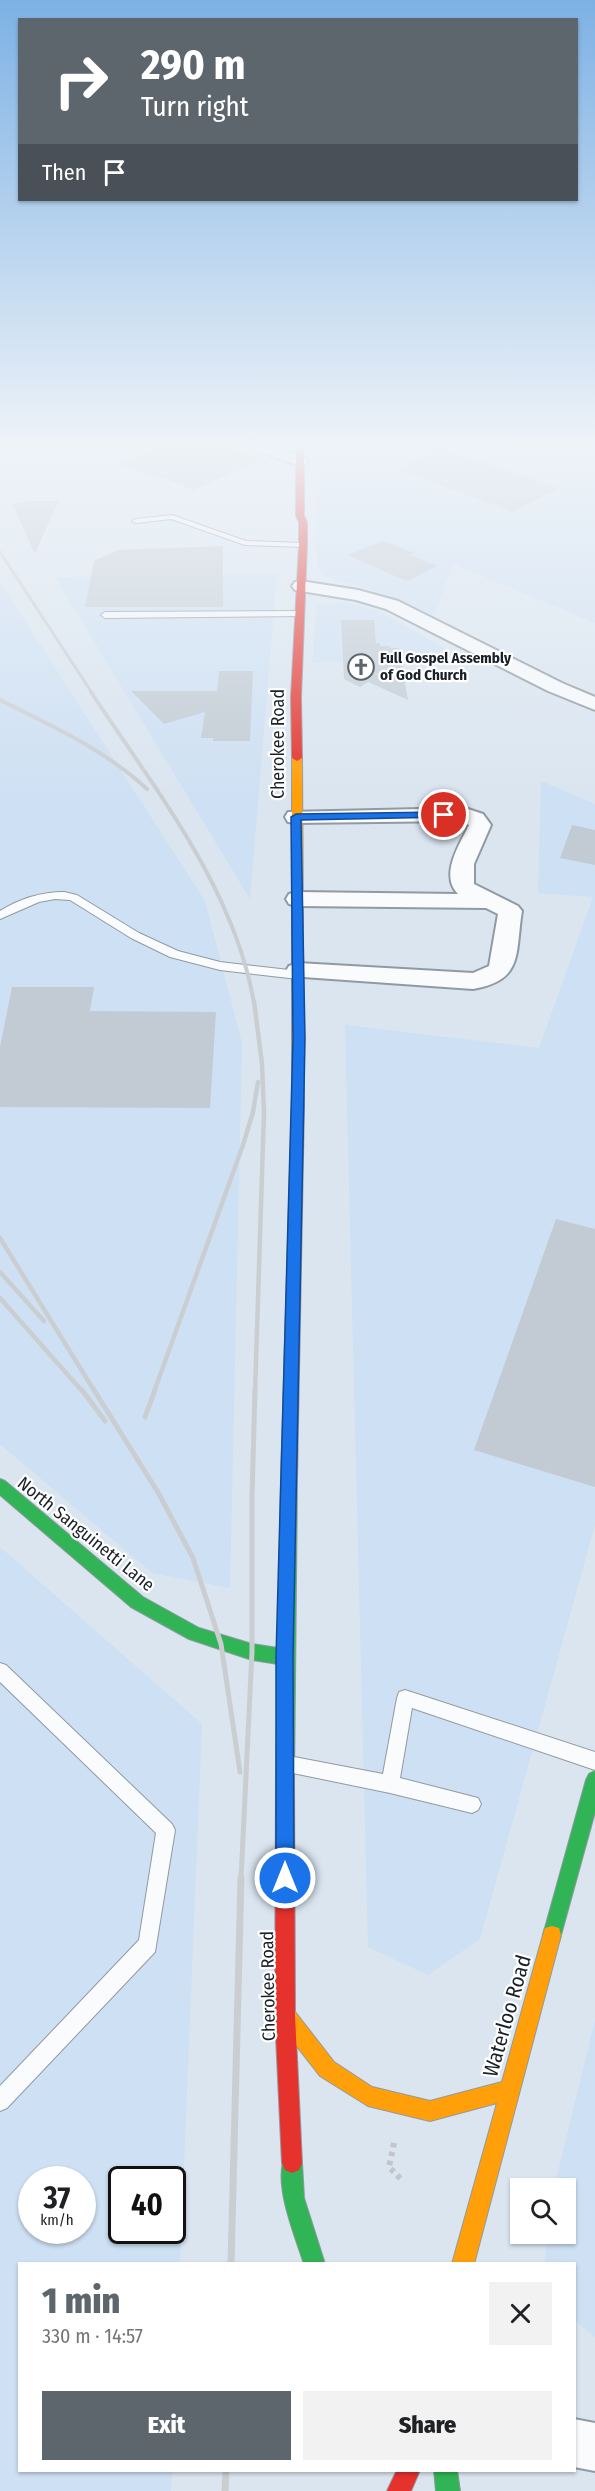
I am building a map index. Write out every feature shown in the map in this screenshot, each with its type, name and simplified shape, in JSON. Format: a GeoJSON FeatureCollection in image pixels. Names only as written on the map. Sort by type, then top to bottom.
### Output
{"type":"FeatureCollection","features":[{"type":"Feature","properties":{"kind":"street","name":"Cherokee Road"},"geometry":{"type":"LineString","coordinates":[[302,562],[299,614],[296,817],[299,1039],[285,1657],[285,2015],[294,2198],[314,2262]]}},
{"type":"Feature","properties":{"kind":"street"},"geometry":{"type":"LineString","coordinates":[[301,586],[358,595],[392,605],[555,687],[595,704]]}},
{"type":"Feature","properties":{"kind":"street"},"geometry":{"type":"LineString","coordinates":[[296,817],[465,814],[475,819],[480,825],[462,866],[460,880],[464,888],[510,911],[501,968],[495,975],[486,979],[473,981],[298,973]]}},
{"type":"Feature","properties":{"kind":"street"},"geometry":{"type":"LineString","coordinates":[[297,899],[493,901]]}},
{"type":"Feature","properties":{"kind":"street","name":"North Sanguinetti Lane"},"geometry":{"type":"LineString","coordinates":[[0,1486],[137,1602],[195,1634],[252,1652],[285,1657]]}},
{"type":"Feature","properties":{"kind":"street","name":"Waterloo Road"},"geometry":{"type":"LineString","coordinates":[[464,2262],[508,2090],[595,1780]]}},
{"type":"Feature","properties":{"kind":"street"},"geometry":{"type":"LineString","coordinates":[[285,2015],[327,2069],[368,2096],[430,2111],[508,2090]]}},
{"type":"Feature","properties":{"kind":"street"},"geometry":{"type":"LineString","coordinates":[[576,2443],[595,2447]]}},
{"type":"Feature","properties":{"kind":"street"},"geometry":{"type":"LineString","coordinates":[[399,2491],[408,2472]]}},
{"type":"Feature","properties":{"kind":"street"},"geometry":{"type":"LineString","coordinates":[[445,2472],[448,2491]]}},
{"type":"Feature","properties":{"kind":"lane"},"geometry":{"type":"LineString","coordinates":[[105,615],[299,614]]}},
{"type":"Feature","properties":{"kind":"lane"},"geometry":{"type":"LineString","coordinates":[[0,916],[48,896],[73,897],[138,938],[174,954],[205,963],[298,973]]}},
{"type":"Feature","properties":{"kind":"lane"},"geometry":{"type":"LineString","coordinates":[[0,1671],[166,1830],[148,1945],[0,2101]]}},
{"type":"Feature","properties":{"kind":"lane"},"geometry":{"type":"LineString","coordinates":[[390,1784],[405,1698],[595,1761]]}},
{"type":"Feature","properties":{"kind":"lane"},"geometry":{"type":"LineString","coordinates":[[285,1765],[390,1784],[472,1804]]}},
{"type":"Feature","properties":{"kind":"path"},"geometry":{"type":"LineString","coordinates":[[395,2135],[389,2167],[402,2180]]}},
{"type":"Feature","properties":{"kind":"shaded area"},"geometry":{"type":"Polygon","coordinates":[[[317,562],[595,562],[595,623],[453,564],[434,615],[356,585],[324,577],[317,567],[317,562]]]}},
{"type":"Feature","properties":{"kind":"shaded area"},"geometry":{"type":"Polygon","coordinates":[[[277,574],[250,899],[55,577],[277,574]]]}},
{"type":"Feature","properties":{"kind":"shaded area"},"geometry":{"type":"Polygon","coordinates":[[[0,582],[205,901],[242,1043],[230,1588],[152,1573],[0,1444],[0,582]]]}},
{"type":"Feature","properties":{"kind":"shaded area"},"geometry":{"type":"Polygon","coordinates":[[[345,602],[379,611],[449,651],[418,659],[312,662],[317,605],[345,602]]]}},
{"type":"Feature","properties":{"kind":"shaded area"},"geometry":{"type":"Polygon","coordinates":[[[541,781],[595,804],[595,1525],[480,1939],[428,1975],[368,1947],[345,1025],[539,1048],[593,897],[538,893],[541,781]]]}},
{"type":"Feature","properties":{"kind":"shaded area"},"geometry":{"type":"Polygon","coordinates":[[[0,1547],[202,1724],[184,2166],[108,2166],[108,2244],[181,2244],[180,2262],[18,2262],[18,2472],[172,2472],[171,2491],[0,2491],[0,1547]]]}},
{"type":"Feature","properties":{"kind":"shaded area"},"geometry":{"type":"Polygon","coordinates":[[[595,2020],[595,2337],[576,2322],[576,2262],[545,2262],[546,2244],[576,2244],[576,2178],[556,2178],[595,2020]]]}},
{"type":"Feature","properties":{"kind":"building"},"geometry":{"type":"Polygon","coordinates":[[[94,562],[223,562],[223,607],[85,607],[94,562]]]}},
{"type":"Feature","properties":{"kind":"building"},"geometry":{"type":"Polygon","coordinates":[[[364,562],[428,562],[437,566],[409,580],[404,580],[364,562]]]}},
{"type":"Feature","properties":{"kind":"building"},"geometry":{"type":"Polygon","coordinates":[[[341,620],[374,620],[376,643],[380,643],[380,646],[399,648],[408,700],[368,682],[360,687],[344,679],[341,620]]]}},
{"type":"Feature","properties":{"kind":"building"},"geometry":{"type":"Polygon","coordinates":[[[219,671],[253,671],[250,741],[213,741],[213,738],[201,738],[205,712],[164,724],[131,691],[217,691],[219,671]]]}},
{"type":"Feature","properties":{"kind":"building"},"geometry":{"type":"Polygon","coordinates":[[[572,825],[595,830],[595,865],[560,858],[572,825]]]}},
{"type":"Feature","properties":{"kind":"building"},"geometry":{"type":"Polygon","coordinates":[[[12,987],[94,987],[90,1011],[216,1012],[210,1108],[0,1107],[0,1047],[12,987]]]}},
{"type":"Feature","properties":{"kind":"building"},"geometry":{"type":"Polygon","coordinates":[[[556,1219],[595,1229],[595,1487],[474,1450],[556,1219]]]}},
{"type":"Feature","properties":{"kind":"railway"},"geometry":{"type":"LineString","coordinates":[[7,562],[92,693]]}},
{"type":"Feature","properties":{"kind":"railway"},"geometry":{"type":"LineString","coordinates":[[91,692],[165,802],[210,879],[229,919],[244,960],[254,1003]]}},
{"type":"Feature","properties":{"kind":"railway"},"geometry":{"type":"LineString","coordinates":[[0,700],[95,750],[147,789]]}},
{"type":"Feature","properties":{"kind":"railway"},"geometry":{"type":"LineString","coordinates":[[254,1001],[262,1064],[264,1112],[255,1392]]}},
{"type":"Feature","properties":{"kind":"railway"},"geometry":{"type":"LineString","coordinates":[[154,1392],[243,1145],[253,1112],[258,1082]]}},
{"type":"Feature","properties":{"kind":"railway"},"geometry":{"type":"LineString","coordinates":[[0,1238],[95,1392]]}},
{"type":"Feature","properties":{"kind":"railway"},"geometry":{"type":"LineString","coordinates":[[0,1272],[44,1321]]}},
{"type":"Feature","properties":{"kind":"railway"},"geometry":{"type":"LineString","coordinates":[[0,1298],[83,1392]]}},
{"type":"Feature","properties":{"kind":"railway"},"geometry":{"type":"LineString","coordinates":[[82,1390],[105,1421]]}},
{"type":"Feature","properties":{"kind":"railway"},"geometry":{"type":"LineString","coordinates":[[94,1390],[159,1494],[193,1558],[221,1644],[240,1772]]}},
{"type":"Feature","properties":{"kind":"railway"},"geometry":{"type":"LineString","coordinates":[[145,1417],[155,1390]]}},
{"type":"Feature","properties":{"kind":"railway"},"geometry":{"type":"LineString","coordinates":[[241,1879],[252,1652],[255,1390]]}},
{"type":"Feature","properties":{"kind":"railway"},"geometry":{"type":"LineString","coordinates":[[231,2262],[241,1878]]}},
{"type":"Feature","properties":{"kind":"railway"},"geometry":{"type":"LineString","coordinates":[[225,2491],[226,2472]]}},
{"type":"Feature","properties":{"kind":"traffic: fast"},"geometry":{"type":"LineString","coordinates":[[285,1782],[289,1480]]}},
{"type":"Feature","properties":{"kind":"traffic: fast"},"geometry":{"type":"LineString","coordinates":[[0,1486],[137,1602],[195,1634],[252,1652],[285,1657]]}},
{"type":"Feature","properties":{"kind":"traffic: fast"},"geometry":{"type":"LineString","coordinates":[[552,1935],[595,1780]]}},
{"type":"Feature","properties":{"kind":"traffic: fast"},"geometry":{"type":"LineString","coordinates":[[292,2163],[294,2198],[314,2262]]}},
{"type":"Feature","properties":{"kind":"traffic: fast"},"geometry":{"type":"LineString","coordinates":[[445,2472],[448,2491]]}},
{"type":"Feature","properties":{"kind":"traffic: slow"},"geometry":{"type":"LineString","coordinates":[[297,758],[298,1104]]}},
{"type":"Feature","properties":{"kind":"traffic: slow"},"geometry":{"type":"LineString","coordinates":[[464,2262],[552,1935]]}},
{"type":"Feature","properties":{"kind":"traffic: slow"},"geometry":{"type":"LineString","coordinates":[[285,2015],[327,2069],[368,2096],[430,2111],[508,2090]]}},
{"type":"Feature","properties":{"kind":"traffic: jam"},"geometry":{"type":"LineString","coordinates":[[297,758],[296,697],[302,562]]}},
{"type":"Feature","properties":{"kind":"traffic: jam"},"geometry":{"type":"LineString","coordinates":[[289,1480],[298,1104]]}},
{"type":"Feature","properties":{"kind":"traffic: jam"},"geometry":{"type":"LineString","coordinates":[[285,1782],[285,2015],[292,2163]]}},
{"type":"Feature","properties":{"kind":"traffic: jam"},"geometry":{"type":"LineString","coordinates":[[399,2491],[408,2472]]}},
{"type":"Feature","properties":{"kind":"place","name":"Full Gospel Assembly of God Church"},"geometry":{"type":"Point","coordinates":[361,667]}},
{"type":"Feature","properties":{"kind":"route"},"geometry":{"type":"LineString","coordinates":[[285,1878],[285,1657],[299,1039],[296,817],[444,815]]}}]}
